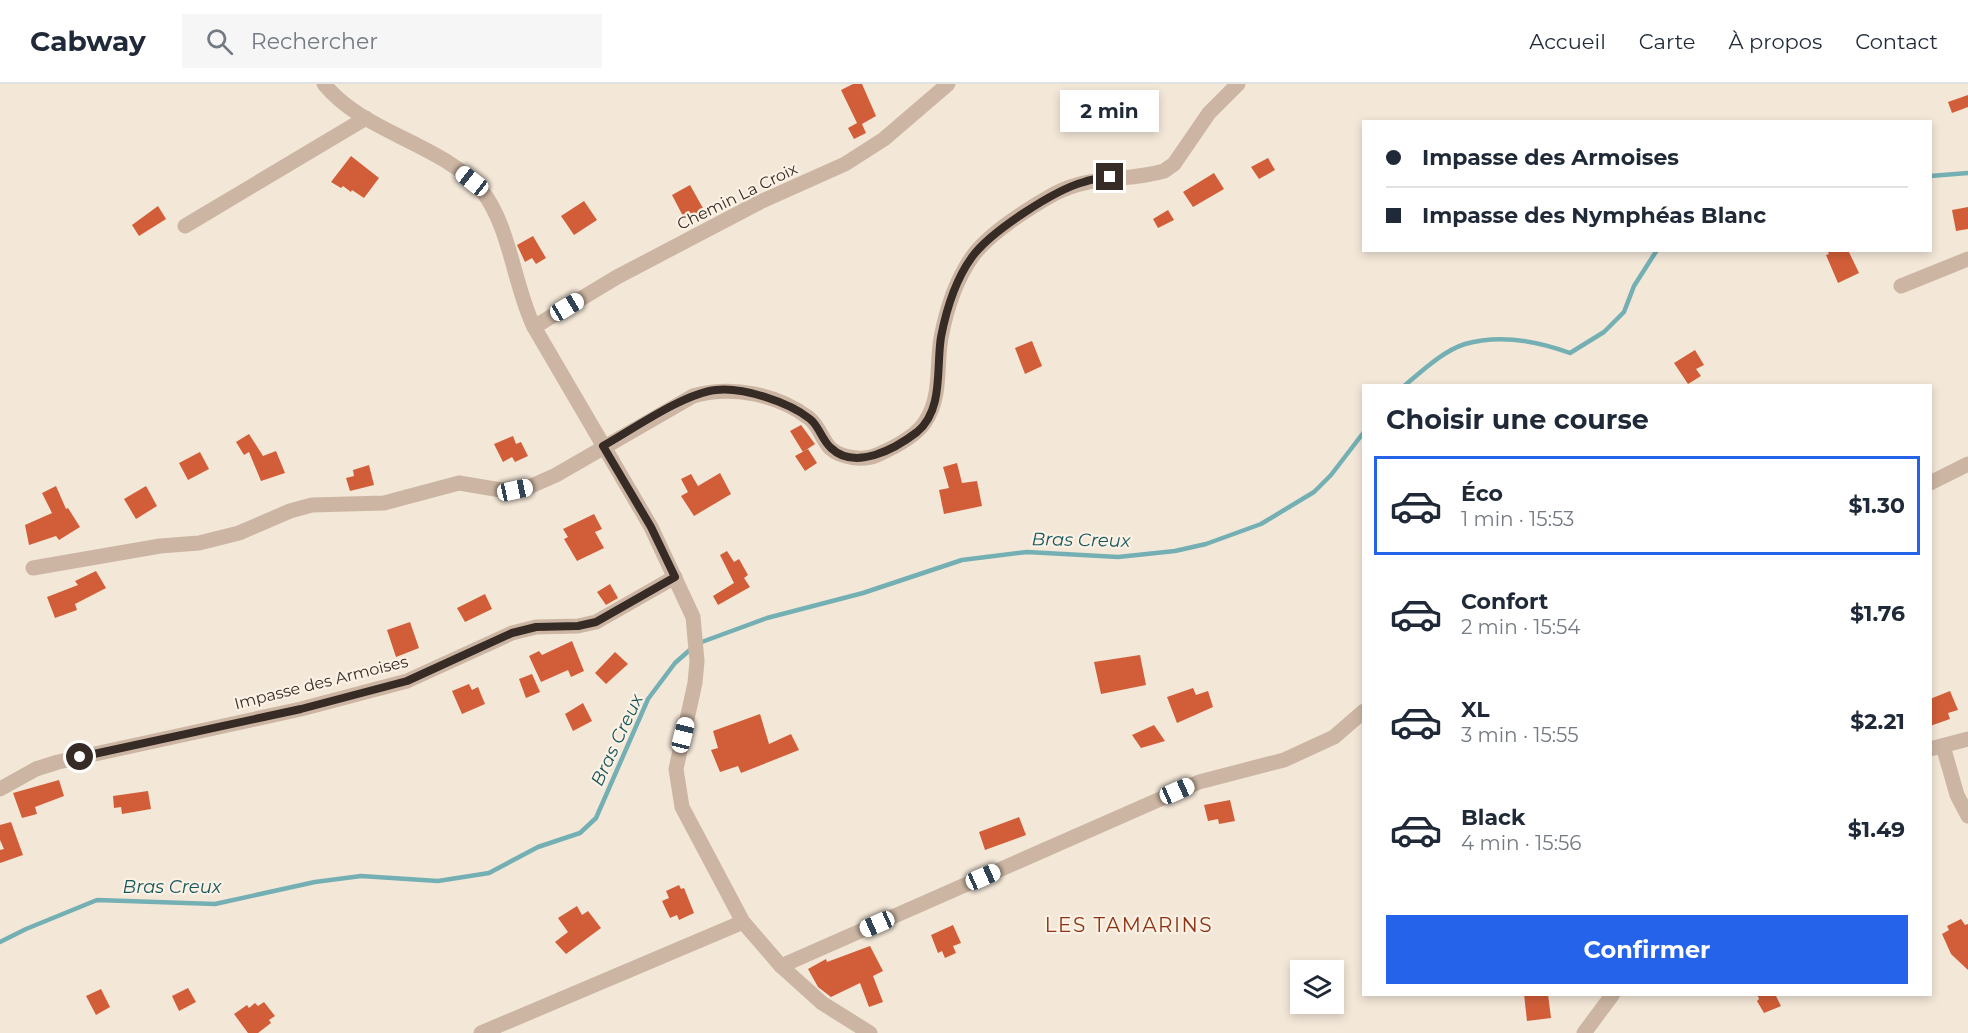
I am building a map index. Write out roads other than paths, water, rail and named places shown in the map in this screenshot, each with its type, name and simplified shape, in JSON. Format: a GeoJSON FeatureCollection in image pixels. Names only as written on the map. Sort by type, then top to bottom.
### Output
{"type":"FeatureCollection","features":[{"type":"Feature","properties":{"kind":"street"},"geometry":{"type":"LineString","coordinates":[[324,84],[344,104],[446,162],[472,181],[494,211],[524,308],[651,527],[693,617],[697,661],[676,769],[677,788],[682,807],[743,922],[781,966],[822,1003],[870,1033]]}},
{"type":"Feature","properties":{"kind":"street","name":"Chemin La Croix"},"geometry":{"type":"LineString","coordinates":[[534,327],[617,277],[760,202],[845,164],[884,139],[948,84]]}},
{"type":"Feature","properties":{"kind":"street"},"geometry":{"type":"LineString","coordinates":[[33,568],[160,546],[199,543],[239,532],[290,511],[312,505],[384,503],[459,483],[515,490],[556,475],[693,396],[729,389],[773,399],[796,409],[812,420],[830,447],[840,454],[852,457],[876,456],[917,431],[930,413],[936,392],[941,338],[948,310],[971,258],[987,239],[1054,194],[1083,182],[1110,177],[1151,175],[1164,171],[1174,164],[1209,113],[1238,84]]}},
{"type":"Feature","properties":{"kind":"street"},"geometry":{"type":"LineString","coordinates":[[185,226],[366,118]]}},
{"type":"Feature","properties":{"kind":"street"},"geometry":{"type":"LineString","coordinates":[[1901,286],[1968,259]]}},
{"type":"Feature","properties":{"kind":"street"},"geometry":{"type":"LineString","coordinates":[[1932,482],[1968,464]]}},
{"type":"Feature","properties":{"kind":"street","name":"Impasse des Armoises"},"geometry":{"type":"LineString","coordinates":[[0,789],[36,769],[58,762],[301,709],[407,681],[524,630],[578,626],[596,622],[675,577]]}},
{"type":"Feature","properties":{"kind":"street"},"geometry":{"type":"LineString","coordinates":[[781,966],[1199,782],[1284,760],[1334,737],[1362,713]]}},
{"type":"Feature","properties":{"kind":"street"},"geometry":{"type":"LineString","coordinates":[[1968,739],[1937,748],[1968,816]]}},
{"type":"Feature","properties":{"kind":"street"},"geometry":{"type":"LineString","coordinates":[[481,1033],[743,922]]}},
{"type":"Feature","properties":{"kind":"street"},"geometry":{"type":"LineString","coordinates":[[1584,1033],[1612,996]]}},
{"type":"Feature","properties":{"kind":"waterway","name":"Bras Creux"},"geometry":{"type":"LineString","coordinates":[[1932,176],[1968,173]]}},
{"type":"Feature","properties":{"kind":"waterway","name":"Bras Creux"},"geometry":{"type":"LineString","coordinates":[[1406,384],[1449,351],[1478,341],[1518,340],[1570,353],[1604,332],[1624,312],[1634,286],[1656,252]]}},
{"type":"Feature","properties":{"kind":"waterway","name":"Bras Creux"},"geometry":{"type":"LineString","coordinates":[[699,643],[767,618],[863,593],[962,560],[1027,552],[1118,557],[1175,551],[1206,544],[1261,524],[1314,492],[1331,475],[1362,435]]}},
{"type":"Feature","properties":{"kind":"waterway","name":"Bras Creux"},"geometry":{"type":"LineString","coordinates":[[0,942],[97,900],[215,904],[315,882],[361,876],[438,881],[489,873],[538,847],[580,833],[596,818],[648,699],[675,663],[692,648]]}},
{"type":"Feature","properties":{"kind":"district","name":"LES TAMARINS"},"geometry":{"type":"Point","coordinates":[1129,925]}}]}
